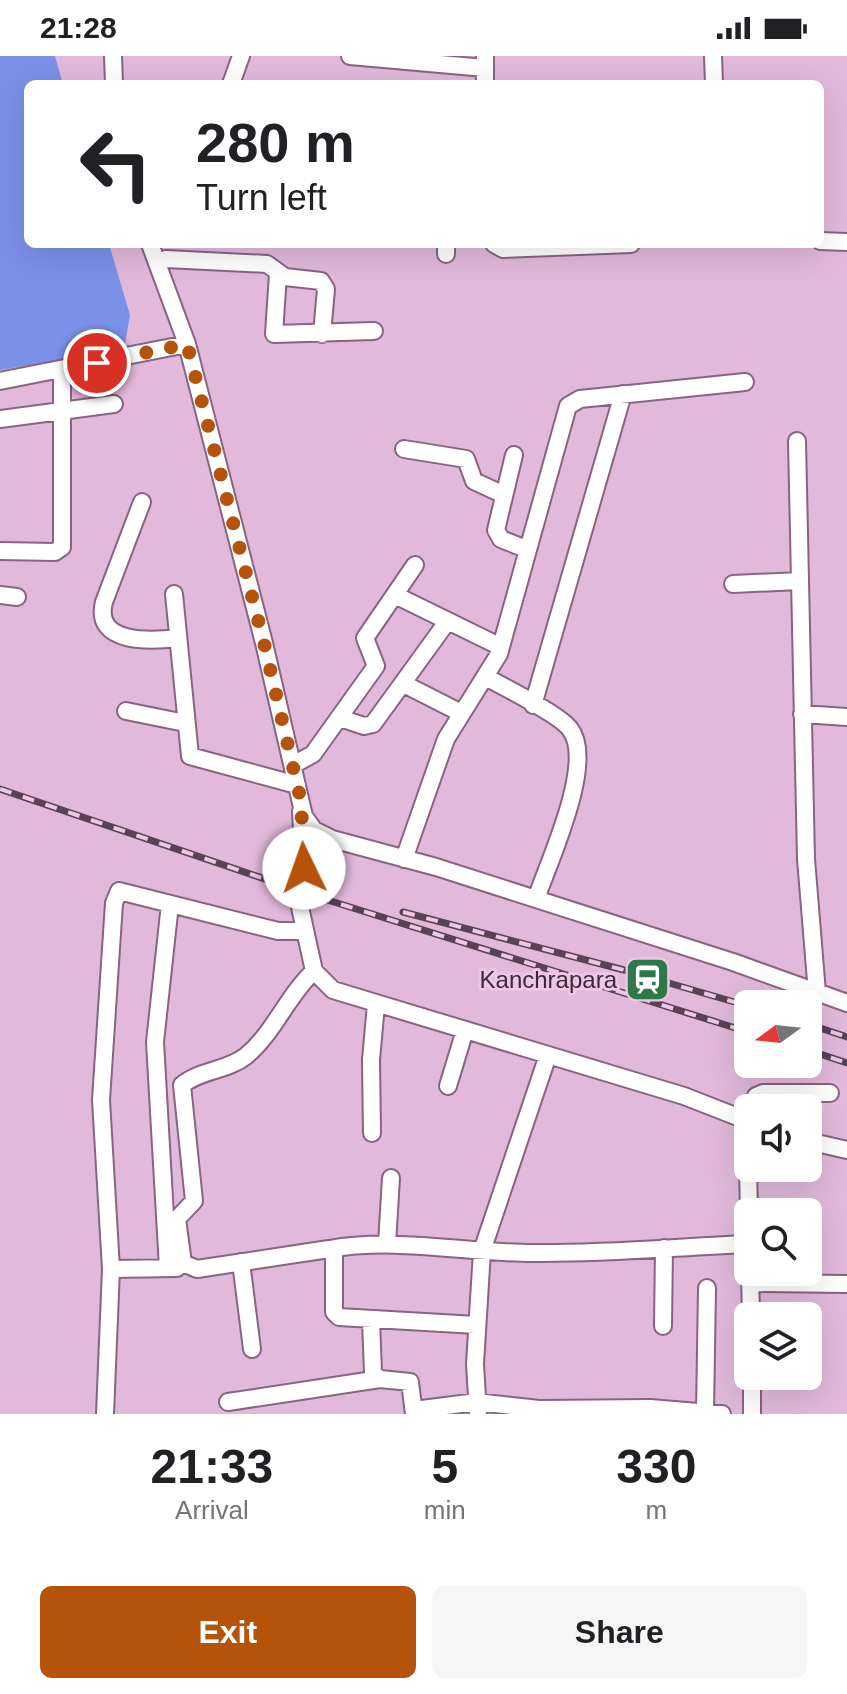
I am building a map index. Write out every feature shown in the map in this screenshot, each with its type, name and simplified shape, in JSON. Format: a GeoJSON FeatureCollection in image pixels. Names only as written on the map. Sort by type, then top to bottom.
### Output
{"type":"FeatureCollection","features":[{"type":"Feature","properties":{"kind":"street"},"geometry":{"type":"LineString","coordinates":[[113,56],[114,80]]}},
{"type":"Feature","properties":{"kind":"street"},"geometry":{"type":"LineString","coordinates":[[232,80],[241,56]]}},
{"type":"Feature","properties":{"kind":"street"},"geometry":{"type":"LineString","coordinates":[[350,56],[485,69]]}},
{"type":"Feature","properties":{"kind":"street"},"geometry":{"type":"LineString","coordinates":[[713,56],[714,80]]}},
{"type":"Feature","properties":{"kind":"street"},"geometry":{"type":"LineString","coordinates":[[824,241],[847,242]]}},
{"type":"Feature","properties":{"kind":"street"},"geometry":{"type":"LineString","coordinates":[[153,248],[162,263],[187,344],[304,816],[314,830],[332,839],[536,899],[733,962],[809,990]]}},
{"type":"Feature","properties":{"kind":"street"},"geometry":{"type":"LineString","coordinates":[[162,263],[175,248]]}},
{"type":"Feature","properties":{"kind":"street"},"geometry":{"type":"LineString","coordinates":[[501,248],[529,248]]}},
{"type":"Feature","properties":{"kind":"street"},"geometry":{"type":"LineString","coordinates":[[162,263],[267,264],[278,274],[321,281],[325,286],[322,334]]}},
{"type":"Feature","properties":{"kind":"street"},"geometry":{"type":"LineString","coordinates":[[278,274],[274,334],[374,331]]}},
{"type":"Feature","properties":{"kind":"street"},"geometry":{"type":"LineString","coordinates":[[0,381],[187,344]]}},
{"type":"Feature","properties":{"kind":"street"},"geometry":{"type":"LineString","coordinates":[[0,551],[55,552],[62,547],[62,371]]}},
{"type":"Feature","properties":{"kind":"street"},"geometry":{"type":"LineString","coordinates":[[404,859],[436,763],[461,713],[486,677],[501,647],[568,406],[580,399],[745,382]]}},
{"type":"Feature","properties":{"kind":"street"},"geometry":{"type":"LineString","coordinates":[[533,705],[623,394]]}},
{"type":"Feature","properties":{"kind":"street"},"geometry":{"type":"LineString","coordinates":[[0,419],[64,408],[114,404]]}},
{"type":"Feature","properties":{"kind":"street"},"geometry":{"type":"LineString","coordinates":[[797,441],[806,859],[817,990]]}},
{"type":"Feature","properties":{"kind":"street"},"geometry":{"type":"LineString","coordinates":[[404,449],[466,459],[474,481],[504,495]]}},
{"type":"Feature","properties":{"kind":"street"},"geometry":{"type":"LineString","coordinates":[[514,455],[497,535],[526,549]]}},
{"type":"Feature","properties":{"kind":"street"},"geometry":{"type":"LineString","coordinates":[[142,502],[104,602],[102,618],[121,636],[144,641],[178,638]]}},
{"type":"Feature","properties":{"kind":"street"},"geometry":{"type":"LineString","coordinates":[[293,765],[313,754],[376,666],[365,638],[415,565]]}},
{"type":"Feature","properties":{"kind":"street"},"geometry":{"type":"LineString","coordinates":[[733,584],[800,581]]}},
{"type":"Feature","properties":{"kind":"street"},"geometry":{"type":"LineString","coordinates":[[174,594],[188,752],[192,758],[299,793]]}},
{"type":"Feature","properties":{"kind":"street"},"geometry":{"type":"LineString","coordinates":[[0,595],[17,597]]}},
{"type":"Feature","properties":{"kind":"street"},"geometry":{"type":"LineString","coordinates":[[395,595],[501,647]]}},
{"type":"Feature","properties":{"kind":"street"},"geometry":{"type":"LineString","coordinates":[[340,718],[364,726],[373,724],[447,622]]}},
{"type":"Feature","properties":{"kind":"street"},"geometry":{"type":"LineString","coordinates":[[486,677],[572,731],[577,772],[536,899]]}},
{"type":"Feature","properties":{"kind":"street"},"geometry":{"type":"LineString","coordinates":[[404,684],[461,713]]}},
{"type":"Feature","properties":{"kind":"street"},"geometry":{"type":"LineString","coordinates":[[126,711],[185,723]]}},
{"type":"Feature","properties":{"kind":"street"},"geometry":{"type":"LineString","coordinates":[[802,714],[847,717]]}},
{"type":"Feature","properties":{"kind":"street"},"geometry":{"type":"LineString","coordinates":[[299,793],[304,868]]}},
{"type":"Feature","properties":{"kind":"street"},"geometry":{"type":"LineString","coordinates":[[105,1414],[111,1269],[101,1100],[114,903],[119,891],[278,931],[304,931]]}},
{"type":"Feature","properties":{"kind":"street"},"geometry":{"type":"LineString","coordinates":[[168,1268],[155,1042],[170,904]]}},
{"type":"Feature","properties":{"kind":"street"},"geometry":{"type":"LineString","coordinates":[[300,907],[314,971],[333,990],[684,1096],[734,1116]]}},
{"type":"Feature","properties":{"kind":"street"},"geometry":{"type":"LineString","coordinates":[[189,1268],[183,1263],[176,1225],[179,1215],[194,1201],[182,1085],[245,1057],[261,1041],[295,989],[314,971]]}},
{"type":"Feature","properties":{"kind":"street"},"geometry":{"type":"LineString","coordinates":[[822,995],[847,1003]]}},
{"type":"Feature","properties":{"kind":"street"},"geometry":{"type":"LineString","coordinates":[[372,1133],[371,1060],[376,1004]]}},
{"type":"Feature","properties":{"kind":"street"},"geometry":{"type":"LineString","coordinates":[[448,1086],[465,1030]]}},
{"type":"Feature","properties":{"kind":"street"},"geometry":{"type":"LineString","coordinates":[[478,1408],[476,1325],[482,1251],[548,1055]]}},
{"type":"Feature","properties":{"kind":"street"},"geometry":{"type":"LineString","coordinates":[[761,1094],[830,1093]]}},
{"type":"Feature","properties":{"kind":"street"},"geometry":{"type":"LineString","coordinates":[[822,1144],[847,1150]]}},
{"type":"Feature","properties":{"kind":"street"},"geometry":{"type":"LineString","coordinates":[[387,1244],[391,1178]]}},
{"type":"Feature","properties":{"kind":"street"},"geometry":{"type":"LineString","coordinates":[[111,1269],[189,1268],[387,1244],[532,1253],[734,1245]]}},
{"type":"Feature","properties":{"kind":"street"},"geometry":{"type":"LineString","coordinates":[[663,1326],[664,1248]]}},
{"type":"Feature","properties":{"kind":"street"},"geometry":{"type":"LineString","coordinates":[[329,1249],[334,1254],[334,1312],[343,1319],[476,1325]]}},
{"type":"Feature","properties":{"kind":"street"},"geometry":{"type":"LineString","coordinates":[[241,1262],[252,1349]]}},
{"type":"Feature","properties":{"kind":"street"},"geometry":{"type":"LineString","coordinates":[[822,1282],[847,1284]]}},
{"type":"Feature","properties":{"kind":"street"},"geometry":{"type":"LineString","coordinates":[[228,1402],[380,1379],[410,1382],[414,1412],[478,1408],[714,1413],[707,1288]]}},
{"type":"Feature","properties":{"kind":"street"},"geometry":{"type":"LineString","coordinates":[[371,1320],[371,1368],[380,1379]]}},
{"type":"Feature","properties":{"kind":"street"},"geometry":{"type":"LineString","coordinates":[[752,1390],[752,1414]]}},
{"type":"Feature","properties":{"kind":"street"},"geometry":{"type":"LineString","coordinates":[[278,1395],[280,1414]]}},
{"type":"Feature","properties":{"kind":"water"},"geometry":{"type":"Polygon","coordinates":[[[0,56],[55,56],[62,80],[24,80],[24,248],[110,248],[130,315],[124,349],[0,370],[0,56]]]}},
{"type":"Feature","properties":{"kind":"tunnel"},"geometry":{"type":"LineString","coordinates":[[300,907],[304,868]]}},
{"type":"Feature","properties":{"kind":"railway"},"geometry":{"type":"LineString","coordinates":[[0,789],[318,897],[734,1028]]}},
{"type":"Feature","properties":{"kind":"railway"},"geometry":{"type":"LineString","coordinates":[[403,912],[734,1002]]}},
{"type":"Feature","properties":{"kind":"railway"},"geometry":{"type":"LineString","coordinates":[[822,1029],[847,1037]]}},
{"type":"Feature","properties":{"kind":"railway"},"geometry":{"type":"LineString","coordinates":[[822,1055],[847,1063]]}},
{"type":"Feature","properties":{"kind":"place","name":"Kanchrapara"},"geometry":{"type":"Point","coordinates":[648,979]}},
{"type":"Feature","properties":{"kind":"route"},"geometry":{"type":"LineString","coordinates":[[97,363],[187,344],[301,801],[304,868]]}}]}
